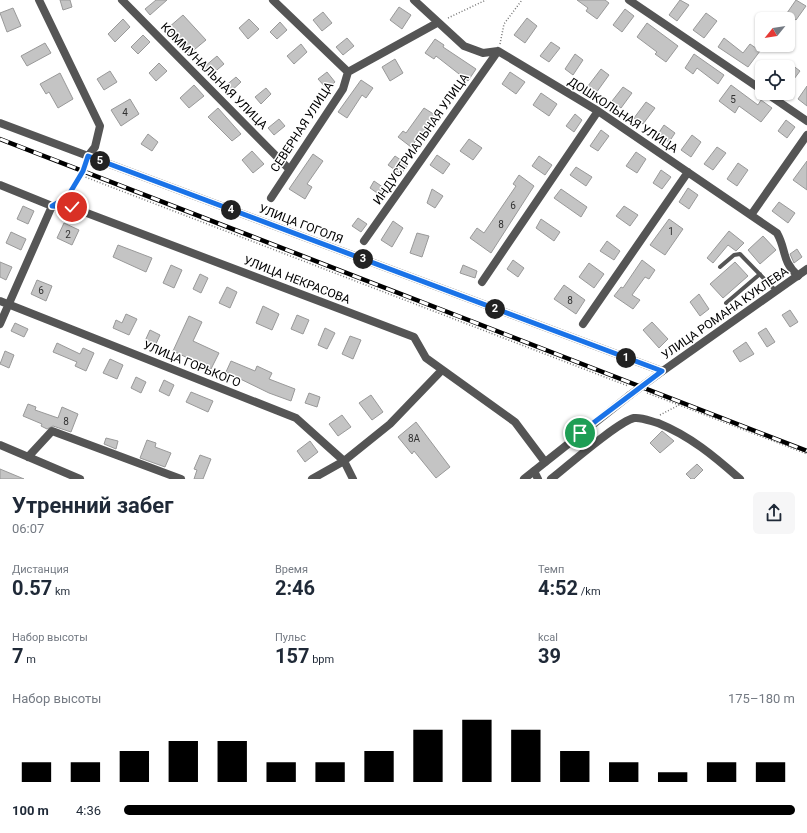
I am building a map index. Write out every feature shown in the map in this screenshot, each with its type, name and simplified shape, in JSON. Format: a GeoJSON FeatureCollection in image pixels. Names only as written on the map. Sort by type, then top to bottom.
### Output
{"type":"FeatureCollection","features":[{"type":"Feature","properties":{"kind":"street"},"geometry":{"type":"LineString","coordinates":[[39,0],[100,126],[95,147],[88,156]]}},
{"type":"Feature","properties":{"kind":"street","name":"КОММУНАЛЬНАЯ УЛИЦА"},"geometry":{"type":"LineString","coordinates":[[122,0],[290,169]]}},
{"type":"Feature","properties":{"kind":"street"},"geometry":{"type":"LineString","coordinates":[[273,0],[348,72],[437,23]]}},
{"type":"Feature","properties":{"kind":"street"},"geometry":{"type":"LineString","coordinates":[[414,0],[437,23],[464,46],[483,53],[498,51]]}},
{"type":"Feature","properties":{"kind":"street"},"geometry":{"type":"LineString","coordinates":[[629,0],[755,85]]}},
{"type":"Feature","properties":{"kind":"street","name":"ДОШКОЛЬНАЯ УЛИЦА"},"geometry":{"type":"LineString","coordinates":[[498,51],[598,111],[777,233],[782,242],[784,259],[789,268],[798,276]]}},
{"type":"Feature","properties":{"kind":"street","name":"ИНДУСТРИАЛЬНАЯ УЛИЦА"},"geometry":{"type":"LineString","coordinates":[[364,241],[498,51]]}},
{"type":"Feature","properties":{"kind":"street","name":"СЕВЕРНАЯ УЛИЦА"},"geometry":{"type":"LineString","coordinates":[[271,198],[343,89],[348,72]]}},
{"type":"Feature","properties":{"kind":"street"},"geometry":{"type":"LineString","coordinates":[[776,100],[807,121]]}},
{"type":"Feature","properties":{"kind":"street"},"geometry":{"type":"LineString","coordinates":[[482,282],[598,111]]}},
{"type":"Feature","properties":{"kind":"street","name":"УЛИЦА ГОГОЛЯ"},"geometry":{"type":"LineString","coordinates":[[0,122],[660,373]]}},
{"type":"Feature","properties":{"kind":"street"},"geometry":{"type":"LineString","coordinates":[[751,215],[807,135]]}},
{"type":"Feature","properties":{"kind":"street"},"geometry":{"type":"LineString","coordinates":[[583,324],[688,172]]}},
{"type":"Feature","properties":{"kind":"street","name":"УЛИЦА НЕКРАСОВА"},"geometry":{"type":"LineString","coordinates":[[0,185],[52,206],[72,207],[414,337],[426,358],[514,422],[545,462]]}},
{"type":"Feature","properties":{"kind":"street"},"geometry":{"type":"LineString","coordinates":[[0,324],[52,206]]}},
{"type":"Feature","properties":{"kind":"street","name":"УЛИЦА РОМАНА КУКЛЕВА"},"geometry":{"type":"LineString","coordinates":[[524,479],[632,391],[777,292],[807,269]]}},
{"type":"Feature","properties":{"kind":"street","name":"УЛИЦА ГОРЬКОГО"},"geometry":{"type":"LineString","coordinates":[[0,300],[296,418],[344,461],[353,479]]}},
{"type":"Feature","properties":{"kind":"street"},"geometry":{"type":"LineString","coordinates":[[312,479],[344,461],[390,424],[442,370]]}},
{"type":"Feature","properties":{"kind":"street"},"geometry":{"type":"LineString","coordinates":[[551,479],[620,425],[634,418],[645,419],[676,430],[704,448],[740,479]]}},
{"type":"Feature","properties":{"kind":"street"},"geometry":{"type":"LineString","coordinates":[[28,457],[52,431],[181,479]]}},
{"type":"Feature","properties":{"kind":"street"},"geometry":{"type":"LineString","coordinates":[[0,444],[80,479]]}},
{"type":"Feature","properties":{"kind":"street"},"geometry":{"type":"LineString","coordinates":[[534,471],[538,479]]}},
{"type":"Feature","properties":{"kind":"lane"},"geometry":{"type":"LineString","coordinates":[[720,267],[734,255],[740,254],[777,292]]}},
{"type":"Feature","properties":{"kind":"lane"},"geometry":{"type":"LineString","coordinates":[[726,303],[760,274]]}},
{"type":"Feature","properties":{"kind":"path"},"geometry":{"type":"LineString","coordinates":[[437,23],[486,0]]}},
{"type":"Feature","properties":{"kind":"path"},"geometry":{"type":"LineString","coordinates":[[498,51],[504,24],[522,0]]}},
{"type":"Feature","properties":{"kind":"path"},"geometry":{"type":"LineString","coordinates":[[52,206],[68,196],[80,175],[88,156]]}},
{"type":"Feature","properties":{"kind":"path"},"geometry":{"type":"LineString","coordinates":[[80,175],[632,391]]}},
{"type":"Feature","properties":{"kind":"path"},"geometry":{"type":"LineString","coordinates":[[642,391],[807,454]]}},
{"type":"Feature","properties":{"kind":"path"},"geometry":{"type":"LineString","coordinates":[[645,419],[657,417],[679,405]]}},
{"type":"Feature","properties":{"kind":"building"},"geometry":{"type":"Polygon","coordinates":[[[60,0],[70,0],[72,7],[63,10],[60,0]]]}},
{"type":"Feature","properties":{"kind":"building"},"geometry":{"type":"Polygon","coordinates":[[[156,0],[167,0],[150,15],[145,9],[156,0]]]}},
{"type":"Feature","properties":{"kind":"building"},"geometry":{"type":"Polygon","coordinates":[[[577,0],[605,0],[609,3],[597,19],[586,11],[588,8],[577,0]]]}},
{"type":"Feature","properties":{"kind":"building"},"geometry":{"type":"Polygon","coordinates":[[[680,0],[689,5],[677,21],[669,15],[680,0]]]}},
{"type":"Feature","properties":{"kind":"building"},"geometry":{"type":"Polygon","coordinates":[[[796,0],[806,6],[796,20],[795,12],[788,12],[796,0]]]}},
{"type":"Feature","properties":{"kind":"building"},"geometry":{"type":"Polygon","coordinates":[[[399,7],[411,15],[402,29],[390,20],[399,7]]]}},
{"type":"Feature","properties":{"kind":"building"},"geometry":{"type":"Polygon","coordinates":[[[13,8],[21,26],[7,32],[0,13],[13,8]]]}},
{"type":"Feature","properties":{"kind":"building"},"geometry":{"type":"Polygon","coordinates":[[[625,9],[634,16],[622,32],[613,25],[625,9]]]}},
{"type":"Feature","properties":{"kind":"building"},"geometry":{"type":"Polygon","coordinates":[[[323,12],[332,23],[322,31],[313,20],[323,12]]]}},
{"type":"Feature","properties":{"kind":"building"},"geometry":{"type":"Polygon","coordinates":[[[706,13],[717,21],[704,38],[693,30],[706,13]]]}},
{"type":"Feature","properties":{"kind":"building"},"geometry":{"type":"Polygon","coordinates":[[[183,15],[206,40],[189,54],[168,28],[183,15]]]}},
{"type":"Feature","properties":{"kind":"building"},"geometry":{"type":"Polygon","coordinates":[[[527,18],[537,26],[525,43],[514,35],[527,18]]]}},
{"type":"Feature","properties":{"kind":"building"},"geometry":{"type":"Polygon","coordinates":[[[123,19],[130,27],[115,42],[108,34],[123,19]]]}},
{"type":"Feature","properties":{"kind":"building"},"geometry":{"type":"Polygon","coordinates":[[[249,19],[259,29],[248,39],[239,28],[249,19]]]}},
{"type":"Feature","properties":{"kind":"building"},"geometry":{"type":"Polygon","coordinates":[[[280,22],[287,30],[277,39],[270,32],[280,22]]]}},
{"type":"Feature","properties":{"kind":"building"},"geometry":{"type":"Polygon","coordinates":[[[647,23],[678,46],[666,62],[655,54],[657,52],[637,37],[647,23]]]}},
{"type":"Feature","properties":{"kind":"building"},"geometry":{"type":"Polygon","coordinates":[[[143,35],[150,42],[138,54],[131,47],[143,35]]]}},
{"type":"Feature","properties":{"kind":"building"},"geometry":{"type":"Polygon","coordinates":[[[347,38],[354,46],[343,55],[336,47],[347,38]]]}},
{"type":"Feature","properties":{"kind":"building"},"geometry":{"type":"Polygon","coordinates":[[[724,38],[743,53],[750,44],[755,48],[755,52],[759,52],[748,67],[718,47],[724,38]]]}},
{"type":"Feature","properties":{"kind":"building"},"geometry":{"type":"Polygon","coordinates":[[[435,39],[444,45],[443,47],[476,69],[468,81],[436,56],[434,59],[425,53],[435,39]]]}},
{"type":"Feature","properties":{"kind":"building"},"geometry":{"type":"Polygon","coordinates":[[[551,42],[560,48],[549,62],[540,56],[551,42]]]}},
{"type":"Feature","properties":{"kind":"building"},"geometry":{"type":"Polygon","coordinates":[[[45,43],[51,53],[27,66],[21,56],[45,43]]]}},
{"type":"Feature","properties":{"kind":"building"},"geometry":{"type":"Polygon","coordinates":[[[301,44],[307,52],[294,64],[287,56],[301,44]]]}},
{"type":"Feature","properties":{"kind":"building"},"geometry":{"type":"Polygon","coordinates":[[[575,54],[583,60],[573,75],[565,69],[575,54]]]}},
{"type":"Feature","properties":{"kind":"building"},"geometry":{"type":"Polygon","coordinates":[[[694,54],[724,75],[718,84],[697,68],[693,74],[685,68],[694,54]]]}},
{"type":"Feature","properties":{"kind":"building"},"geometry":{"type":"Polygon","coordinates":[[[217,56],[224,64],[211,75],[204,67],[217,56]]]}},
{"type":"Feature","properties":{"kind":"building"},"geometry":{"type":"Polygon","coordinates":[[[395,59],[403,73],[390,81],[382,67],[395,59]]]}},
{"type":"Feature","properties":{"kind":"building"},"geometry":{"type":"Polygon","coordinates":[[[159,63],[167,71],[156,81],[149,73],[159,63]]]}},
{"type":"Feature","properties":{"kind":"building"},"geometry":{"type":"Polygon","coordinates":[[[795,67],[800,71],[795,78],[795,67]]]}},
{"type":"Feature","properties":{"kind":"building"},"geometry":{"type":"Polygon","coordinates":[[[601,69],[609,75],[596,93],[588,86],[601,69]]]}},
{"type":"Feature","properties":{"kind":"building"},"geometry":{"type":"Polygon","coordinates":[[[110,71],[117,82],[104,90],[97,79],[110,71]]]}},
{"type":"Feature","properties":{"kind":"building"},"geometry":{"type":"Polygon","coordinates":[[[327,72],[335,82],[327,89],[318,79],[327,72]]]}},
{"type":"Feature","properties":{"kind":"building"},"geometry":{"type":"Polygon","coordinates":[[[510,72],[525,82],[516,94],[502,84],[510,72]]]}},
{"type":"Feature","properties":{"kind":"building"},"geometry":{"type":"Polygon","coordinates":[[[60,73],[73,99],[58,108],[49,92],[46,94],[40,84],[60,73]]]}},
{"type":"Feature","properties":{"kind":"building"},"geometry":{"type":"Polygon","coordinates":[[[236,77],[241,82],[229,93],[224,87],[236,77]]]}},
{"type":"Feature","properties":{"kind":"building"},"geometry":{"type":"Polygon","coordinates":[[[361,80],[373,88],[366,98],[362,95],[347,118],[338,112],[361,80]]]}},
{"type":"Feature","properties":{"kind":"building"},"geometry":{"type":"Polygon","coordinates":[[[194,85],[204,96],[189,108],[180,98],[194,85]]]}},
{"type":"Feature","properties":{"kind":"building"},"geometry":{"type":"Polygon","coordinates":[[[731,85],[758,105],[761,100],[772,108],[761,122],[739,106],[735,113],[719,101],[731,85]]]}},
{"type":"Feature","properties":{"kind":"building"},"geometry":{"type":"Polygon","coordinates":[[[807,86],[807,106],[798,99],[807,86]]]}},
{"type":"Feature","properties":{"kind":"building"},"geometry":{"type":"Polygon","coordinates":[[[623,87],[632,93],[621,108],[612,101],[623,87]]]}},
{"type":"Feature","properties":{"kind":"building"},"geometry":{"type":"Polygon","coordinates":[[[266,88],[271,94],[261,104],[255,97],[266,88]]]}},
{"type":"Feature","properties":{"kind":"building"},"geometry":{"type":"Polygon","coordinates":[[[541,93],[557,104],[549,116],[533,105],[541,93]]]}},
{"type":"Feature","properties":{"kind":"building"},"geometry":{"type":"Polygon","coordinates":[[[130,99],[139,114],[121,126],[111,110],[130,99]]]}},
{"type":"Feature","properties":{"kind":"building"},"geometry":{"type":"Polygon","coordinates":[[[646,102],[655,108],[643,124],[634,118],[646,102]]]}},
{"type":"Feature","properties":{"kind":"building"},"geometry":{"type":"Polygon","coordinates":[[[218,108],[241,134],[232,141],[208,117],[218,108]]]}},
{"type":"Feature","properties":{"kind":"building"},"geometry":{"type":"Polygon","coordinates":[[[424,108],[435,115],[426,129],[428,130],[421,140],[418,138],[411,147],[398,137],[403,131],[406,133],[424,108]]]}},
{"type":"Feature","properties":{"kind":"building"},"geometry":{"type":"Polygon","coordinates":[[[575,114],[582,120],[574,132],[566,126],[575,114]]]}},
{"type":"Feature","properties":{"kind":"building"},"geometry":{"type":"Polygon","coordinates":[[[279,119],[285,126],[274,135],[268,128],[279,119]]]}},
{"type":"Feature","properties":{"kind":"building"},"geometry":{"type":"Polygon","coordinates":[[[786,120],[795,127],[787,138],[778,131],[786,120]]]}},
{"type":"Feature","properties":{"kind":"building"},"geometry":{"type":"Polygon","coordinates":[[[664,125],[675,133],[669,142],[658,134],[664,125]]]}},
{"type":"Feature","properties":{"kind":"building"},"geometry":{"type":"Polygon","coordinates":[[[601,130],[609,136],[598,151],[590,146],[601,130]]]}},
{"type":"Feature","properties":{"kind":"building"},"geometry":{"type":"Polygon","coordinates":[[[148,134],[158,142],[152,151],[141,144],[148,134]]]}},
{"type":"Feature","properties":{"kind":"building"},"geometry":{"type":"Polygon","coordinates":[[[692,135],[701,142],[691,157],[681,150],[692,135]]]}},
{"type":"Feature","properties":{"kind":"building"},"geometry":{"type":"Polygon","coordinates":[[[469,139],[482,148],[473,160],[460,151],[469,139]]]}},
{"type":"Feature","properties":{"kind":"building"},"geometry":{"type":"Polygon","coordinates":[[[717,147],[726,153],[713,170],[704,164],[717,147]]]}},
{"type":"Feature","properties":{"kind":"building"},"geometry":{"type":"Polygon","coordinates":[[[252,151],[264,164],[253,173],[242,160],[252,151]]]}},
{"type":"Feature","properties":{"kind":"building"},"geometry":{"type":"Polygon","coordinates":[[[636,152],[646,159],[637,173],[626,166],[636,152]]]}},
{"type":"Feature","properties":{"kind":"building"},"geometry":{"type":"Polygon","coordinates":[[[313,154],[323,161],[307,184],[312,187],[305,199],[289,189],[313,154]]]}},
{"type":"Feature","properties":{"kind":"building"},"geometry":{"type":"Polygon","coordinates":[[[437,155],[450,164],[443,174],[430,165],[437,155]]]}},
{"type":"Feature","properties":{"kind":"building"},"geometry":{"type":"Polygon","coordinates":[[[395,156],[408,165],[401,174],[388,165],[395,156]]]}},
{"type":"Feature","properties":{"kind":"building"},"geometry":{"type":"Polygon","coordinates":[[[539,156],[552,165],[545,175],[532,166],[539,156]]]}},
{"type":"Feature","properties":{"kind":"building"},"geometry":{"type":"Polygon","coordinates":[[[807,161],[807,190],[793,180],[807,161]]]}},
{"type":"Feature","properties":{"kind":"building"},"geometry":{"type":"Polygon","coordinates":[[[738,163],[748,170],[737,186],[727,179],[738,163]]]}},
{"type":"Feature","properties":{"kind":"building"},"geometry":{"type":"Polygon","coordinates":[[[576,167],[592,177],[586,186],[570,175],[576,167]]]}},
{"type":"Feature","properties":{"kind":"building"},"geometry":{"type":"Polygon","coordinates":[[[661,170],[671,177],[662,189],[653,183],[661,170]]]}},
{"type":"Feature","properties":{"kind":"building"},"geometry":{"type":"Polygon","coordinates":[[[519,175],[534,186],[491,253],[470,238],[477,228],[484,233],[516,186],[513,184],[519,175]]]}},
{"type":"Feature","properties":{"kind":"building"},"geometry":{"type":"Polygon","coordinates":[[[374,181],[387,190],[383,197],[370,188],[374,181]]]}},
{"type":"Feature","properties":{"kind":"building"},"geometry":{"type":"Polygon","coordinates":[[[688,188],[698,195],[689,209],[679,202],[688,188]]]}},
{"type":"Feature","properties":{"kind":"building"},"geometry":{"type":"Polygon","coordinates":[[[432,189],[443,196],[435,208],[427,203],[432,189]]]}},
{"type":"Feature","properties":{"kind":"building"},"geometry":{"type":"Polygon","coordinates":[[[561,189],[587,207],[581,217],[554,198],[561,189]]]}},
{"type":"Feature","properties":{"kind":"building"},"geometry":{"type":"Polygon","coordinates":[[[779,202],[795,213],[788,223],[772,211],[779,202]]]}},
{"type":"Feature","properties":{"kind":"building"},"geometry":{"type":"Polygon","coordinates":[[[23,206],[34,211],[28,224],[17,219],[23,206]]]}},
{"type":"Feature","properties":{"kind":"building"},"geometry":{"type":"Polygon","coordinates":[[[624,206],[638,215],[630,226],[616,216],[624,206]]]}},
{"type":"Feature","properties":{"kind":"building"},"geometry":{"type":"Polygon","coordinates":[[[358,218],[367,224],[361,232],[352,226],[358,218]]]}},
{"type":"Feature","properties":{"kind":"building"},"geometry":{"type":"Polygon","coordinates":[[[541,219],[560,232],[554,241],[536,228],[541,219]]]}},
{"type":"Feature","properties":{"kind":"building"},"geometry":{"type":"Polygon","coordinates":[[[669,219],[683,229],[665,255],[650,245],[669,219]]]}},
{"type":"Feature","properties":{"kind":"building"},"geometry":{"type":"Polygon","coordinates":[[[393,221],[403,228],[392,247],[381,240],[393,221]]]}},
{"type":"Feature","properties":{"kind":"building"},"geometry":{"type":"Polygon","coordinates":[[[64,223],[79,230],[72,245],[57,238],[64,223]]]}},
{"type":"Feature","properties":{"kind":"building"},"geometry":{"type":"Polygon","coordinates":[[[729,231],[744,243],[736,251],[728,245],[713,263],[707,258],[729,231]]]}},
{"type":"Feature","properties":{"kind":"building"},"geometry":{"type":"Polygon","coordinates":[[[11,232],[26,239],[21,250],[6,243],[11,232]]]}},
{"type":"Feature","properties":{"kind":"building"},"geometry":{"type":"Polygon","coordinates":[[[417,233],[429,236],[422,257],[410,253],[417,233]]]}},
{"type":"Feature","properties":{"kind":"building"},"geometry":{"type":"Polygon","coordinates":[[[763,236],[776,250],[760,264],[748,250],[763,236]]]}},
{"type":"Feature","properties":{"kind":"building"},"geometry":{"type":"Polygon","coordinates":[[[607,241],[620,251],[614,260],[600,251],[607,241]]]}},
{"type":"Feature","properties":{"kind":"building"},"geometry":{"type":"Polygon","coordinates":[[[118,245],[152,258],[146,272],[113,257],[118,245]]]}},
{"type":"Feature","properties":{"kind":"building"},"geometry":{"type":"Polygon","coordinates":[[[797,249],[802,257],[794,263],[790,254],[797,249]]]}},
{"type":"Feature","properties":{"kind":"building"},"geometry":{"type":"Polygon","coordinates":[[[513,260],[524,268],[518,277],[507,269],[513,260]]]}},
{"type":"Feature","properties":{"kind":"building"},"geometry":{"type":"Polygon","coordinates":[[[642,260],[655,270],[649,279],[645,277],[632,295],[640,300],[633,309],[614,296],[621,287],[623,288],[642,260]]]}},
{"type":"Feature","properties":{"kind":"building"},"geometry":{"type":"Polygon","coordinates":[[[0,262],[12,267],[6,280],[0,277],[0,262]]]}},
{"type":"Feature","properties":{"kind":"building"},"geometry":{"type":"Polygon","coordinates":[[[735,262],[748,276],[723,298],[710,284],[735,262]]]}},
{"type":"Feature","properties":{"kind":"building"},"geometry":{"type":"Polygon","coordinates":[[[589,263],[604,274],[594,288],[579,277],[589,263]]]}},
{"type":"Feature","properties":{"kind":"building"},"geometry":{"type":"Polygon","coordinates":[[[171,265],[182,270],[174,288],[163,283],[171,265]]]}},
{"type":"Feature","properties":{"kind":"building"},"geometry":{"type":"Polygon","coordinates":[[[463,265],[477,271],[475,278],[460,273],[463,265]]]}},
{"type":"Feature","properties":{"kind":"building"},"geometry":{"type":"Polygon","coordinates":[[[200,274],[208,278],[201,293],[193,289],[200,274]]]}},
{"type":"Feature","properties":{"kind":"building"},"geometry":{"type":"Polygon","coordinates":[[[37,280],[52,286],[46,301],[31,294],[37,280]]]}},
{"type":"Feature","properties":{"kind":"building"},"geometry":{"type":"Polygon","coordinates":[[[564,285],[585,300],[576,314],[554,299],[564,285]]]}},
{"type":"Feature","properties":{"kind":"building"},"geometry":{"type":"Polygon","coordinates":[[[227,287],[237,292],[230,308],[219,303],[227,287]]]}},
{"type":"Feature","properties":{"kind":"building"},"geometry":{"type":"Polygon","coordinates":[[[699,294],[709,309],[700,316],[690,302],[699,294]]]}},
{"type":"Feature","properties":{"kind":"building"},"geometry":{"type":"Polygon","coordinates":[[[263,306],[279,314],[272,330],[256,323],[263,306]]]}},
{"type":"Feature","properties":{"kind":"building"},"geometry":{"type":"Polygon","coordinates":[[[790,310],[798,322],[790,327],[782,315],[790,310]]]}},
{"type":"Feature","properties":{"kind":"building"},"geometry":{"type":"Polygon","coordinates":[[[126,314],[137,319],[129,335],[113,328],[116,320],[122,323],[126,314]]]}},
{"type":"Feature","properties":{"kind":"building"},"geometry":{"type":"Polygon","coordinates":[[[297,315],[309,320],[303,334],[291,329],[297,315]]]}},
{"type":"Feature","properties":{"kind":"building"},"geometry":{"type":"Polygon","coordinates":[[[189,316],[202,322],[193,341],[219,353],[211,369],[173,351],[189,316]]]}},
{"type":"Feature","properties":{"kind":"building"},"geometry":{"type":"Polygon","coordinates":[[[652,322],[668,339],[659,348],[643,330],[652,322]]]}},
{"type":"Feature","properties":{"kind":"building"},"geometry":{"type":"Polygon","coordinates":[[[15,323],[28,329],[24,337],[11,331],[15,323]]]}},
{"type":"Feature","properties":{"kind":"building"},"geometry":{"type":"Polygon","coordinates":[[[325,328],[335,333],[327,349],[318,345],[325,328]]]}},
{"type":"Feature","properties":{"kind":"building"},"geometry":{"type":"Polygon","coordinates":[[[766,328],[775,342],[767,347],[758,333],[766,328]]]}},
{"type":"Feature","properties":{"kind":"building"},"geometry":{"type":"Polygon","coordinates":[[[150,330],[160,335],[155,346],[145,341],[150,330]]]}},
{"type":"Feature","properties":{"kind":"building"},"geometry":{"type":"Polygon","coordinates":[[[350,336],[361,340],[353,359],[342,354],[350,336]]]}},
{"type":"Feature","properties":{"kind":"building"},"geometry":{"type":"Polygon","coordinates":[[[746,342],[754,354],[740,362],[733,351],[746,342]]]}},
{"type":"Feature","properties":{"kind":"building"},"geometry":{"type":"Polygon","coordinates":[[[57,343],[80,354],[83,348],[94,353],[86,371],[75,366],[77,362],[53,352],[57,343]]]}},
{"type":"Feature","properties":{"kind":"building"},"geometry":{"type":"Polygon","coordinates":[[[5,351],[14,355],[9,368],[0,364],[5,351]]]}},
{"type":"Feature","properties":{"kind":"building"},"geometry":{"type":"Polygon","coordinates":[[[110,359],[123,365],[117,379],[103,373],[110,359]]]}},
{"type":"Feature","properties":{"kind":"building"},"geometry":{"type":"Polygon","coordinates":[[[231,361],[255,371],[257,366],[272,373],[269,379],[295,389],[291,401],[269,393],[226,372],[231,361]]]}},
{"type":"Feature","properties":{"kind":"building"},"geometry":{"type":"Polygon","coordinates":[[[136,377],[146,382],[141,393],[131,388],[136,377]]]}},
{"type":"Feature","properties":{"kind":"building"},"geometry":{"type":"Polygon","coordinates":[[[164,380],[174,385],[169,396],[159,391],[164,380]]]}},
{"type":"Feature","properties":{"kind":"building"},"geometry":{"type":"Polygon","coordinates":[[[191,392],[213,401],[208,412],[186,402],[191,392]]]}},
{"type":"Feature","properties":{"kind":"building"},"geometry":{"type":"Polygon","coordinates":[[[309,393],[320,397],[317,407],[305,403],[309,393]]]}},
{"type":"Feature","properties":{"kind":"building"},"geometry":{"type":"Polygon","coordinates":[[[371,395],[383,412],[372,420],[359,403],[371,395]]]}},
{"type":"Feature","properties":{"kind":"building"},"geometry":{"type":"Polygon","coordinates":[[[28,404],[36,407],[35,410],[58,418],[62,407],[78,414],[71,432],[53,426],[47,429],[41,426],[42,424],[23,416],[28,404]]]}},
{"type":"Feature","properties":{"kind":"building"},"geometry":{"type":"Polygon","coordinates":[[[342,415],[351,427],[338,436],[329,424],[342,415]]]}},
{"type":"Feature","properties":{"kind":"building"},"geometry":{"type":"Polygon","coordinates":[[[416,422],[450,467],[436,478],[414,451],[412,454],[398,437],[416,422]]]}},
{"type":"Feature","properties":{"kind":"building"},"geometry":{"type":"Polygon","coordinates":[[[662,431],[674,441],[660,453],[650,443],[662,431]]]}},
{"type":"Feature","properties":{"kind":"building"},"geometry":{"type":"Polygon","coordinates":[[[106,438],[118,441],[116,449],[104,444],[106,438]]]}},
{"type":"Feature","properties":{"kind":"building"},"geometry":{"type":"Polygon","coordinates":[[[147,440],[156,443],[155,447],[171,453],[165,467],[140,458],[147,440]]]}},
{"type":"Feature","properties":{"kind":"building"},"geometry":{"type":"Polygon","coordinates":[[[310,441],[318,452],[305,462],[297,451],[310,441]]]}},
{"type":"Feature","properties":{"kind":"building"},"geometry":{"type":"Polygon","coordinates":[[[200,455],[211,459],[203,479],[194,479],[197,470],[194,469],[200,455]]]}},
{"type":"Feature","properties":{"kind":"building"},"geometry":{"type":"Polygon","coordinates":[[[697,464],[703,470],[694,479],[691,479],[686,474],[697,464]]]}},
{"type":"Feature","properties":{"kind":"building"},"geometry":{"type":"Polygon","coordinates":[[[0,469],[24,479],[0,479],[0,469]]]}},
{"type":"Feature","properties":{"kind":"railway"},"geometry":{"type":"LineString","coordinates":[[0,139],[807,451]]}},
{"type":"Feature","properties":{"kind":"route"},"geometry":{"type":"LineString","coordinates":[[72,207],[52,206],[68,196],[83,171],[88,156],[662,371],[580,433]]}}]}
